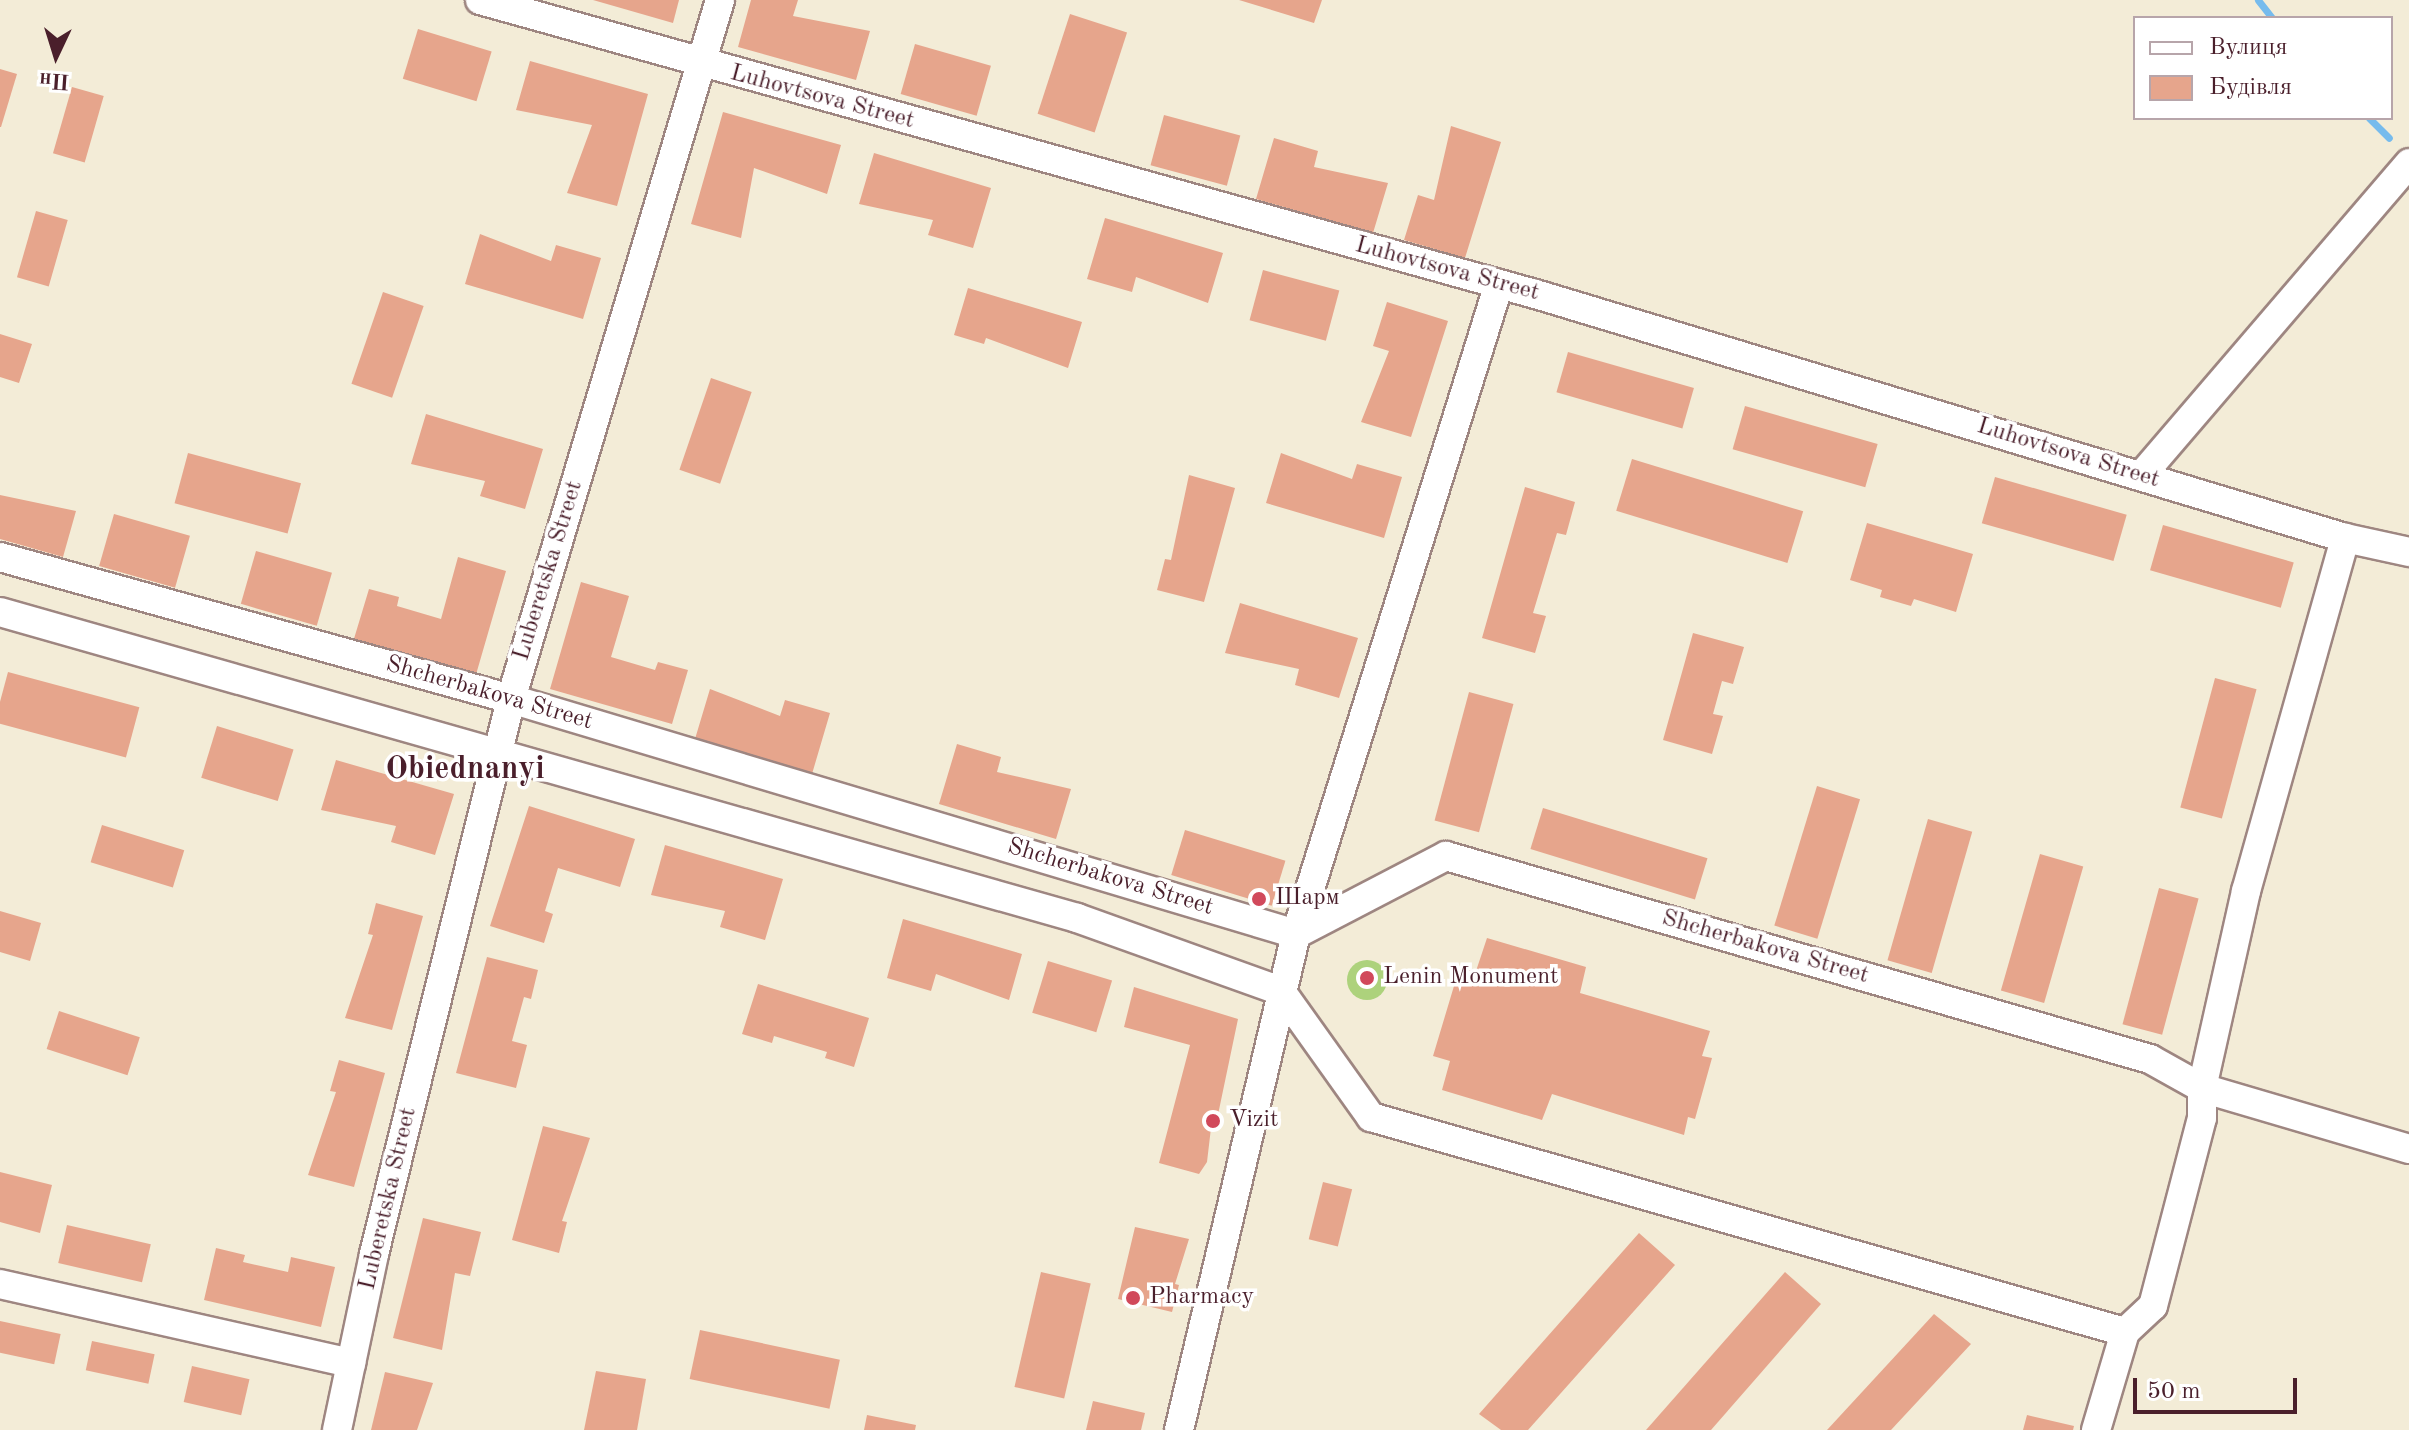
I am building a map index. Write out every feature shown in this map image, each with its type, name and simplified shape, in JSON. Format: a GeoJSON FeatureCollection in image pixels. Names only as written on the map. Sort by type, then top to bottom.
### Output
{"type":"FeatureCollection","features":[{"type":"Feature","properties":{"kind":"street","name":"Luhovtsova Street"},"geometry":{"type":"LineString","coordinates":[[480,0],[700,64],[1499,284],[2345,538],[2409,552]]}},
{"type":"Feature","properties":{"kind":"street","name":"Luberetska Street"},"geometry":{"type":"LineString","coordinates":[[337,1430],[511,699],[720,0]]}},
{"type":"Feature","properties":{"kind":"street"},"geometry":{"type":"LineString","coordinates":[[2141,476],[2409,163]]}},
{"type":"Feature","properties":{"kind":"street"},"geometry":{"type":"LineString","coordinates":[[1179,1430],[1296,934],[1499,284]]}},
{"type":"Feature","properties":{"kind":"street"},"geometry":{"type":"LineString","coordinates":[[2096,1430],[2125,1332],[2153,1306],[2202,1118],[2202,1088],[2246,891],[2345,538]]}},
{"type":"Feature","properties":{"kind":"street","name":"Shcherbakova Street"},"geometry":{"type":"LineString","coordinates":[[0,557],[511,699],[1296,934],[1446,856],[2150,1059],[2202,1088],[2409,1149]]}},
{"type":"Feature","properties":{"kind":"street","name":"Shcherbakova Street"},"geometry":{"type":"LineString","coordinates":[[0,612],[499,751],[1077,918],[1281,991]]}},
{"type":"Feature","properties":{"kind":"street"},"geometry":{"type":"LineString","coordinates":[[1281,991],[1371,1117],[2125,1332]]}},
{"type":"Feature","properties":{"kind":"street"},"geometry":{"type":"LineString","coordinates":[[0,1284],[351,1363]]}},
{"type":"Feature","properties":{"kind":"green space"},"geometry":{"type":"Polygon","coordinates":[[[1367,960],[1381,966],[1387,980],[1381,994],[1367,1000],[1353,994],[1347,980],[1353,966],[1367,960]]]}},
{"type":"Feature","properties":{"kind":"building"},"geometry":{"type":"Polygon","coordinates":[[[593,0],[679,0],[673,23],[593,0]]]}},
{"type":"Feature","properties":{"kind":"building"},"geometry":{"type":"Polygon","coordinates":[[[751,0],[798,0],[793,16],[870,31],[856,80],[738,47],[751,0]]]}},
{"type":"Feature","properties":{"kind":"building"},"geometry":{"type":"Polygon","coordinates":[[[1239,0],[1322,0],[1314,23],[1239,0]]]}},
{"type":"Feature","properties":{"kind":"building"},"geometry":{"type":"Polygon","coordinates":[[[1070,14],[1127,33],[1095,132],[1038,114],[1070,14]]]}},
{"type":"Feature","properties":{"kind":"building"},"geometry":{"type":"Polygon","coordinates":[[[418,29],[492,52],[476,101],[403,79],[418,29]]]}},
{"type":"Feature","properties":{"kind":"building"},"geometry":{"type":"Polygon","coordinates":[[[915,44],[991,66],[977,116],[901,94],[915,44]]]}},
{"type":"Feature","properties":{"kind":"building"},"geometry":{"type":"Polygon","coordinates":[[[530,61],[648,94],[617,206],[567,193],[592,125],[516,110],[530,61]]]}},
{"type":"Feature","properties":{"kind":"building"},"geometry":{"type":"Polygon","coordinates":[[[0,69],[17,74],[1,127],[0,127],[0,69]]]}},
{"type":"Feature","properties":{"kind":"building"},"geometry":{"type":"Polygon","coordinates":[[[72,87],[104,96],[85,162],[53,153],[72,87]]]}},
{"type":"Feature","properties":{"kind":"building"},"geometry":{"type":"Polygon","coordinates":[[[723,112],[841,145],[827,194],[754,168],[741,238],[691,224],[723,112]]]}},
{"type":"Feature","properties":{"kind":"building"},"geometry":{"type":"Polygon","coordinates":[[[1164,115],[1240,135],[1227,186],[1151,165],[1164,115]]]}},
{"type":"Feature","properties":{"kind":"building"},"geometry":{"type":"Polygon","coordinates":[[[1451,126],[1501,142],[1465,258],[1404,240],[1418,195],[1434,200],[1451,126]]]}},
{"type":"Feature","properties":{"kind":"building"},"geometry":{"type":"Polygon","coordinates":[[[1274,138],[1318,151],[1314,167],[1388,183],[1373,233],[1256,199],[1274,138]]]}},
{"type":"Feature","properties":{"kind":"building"},"geometry":{"type":"Polygon","coordinates":[[[874,153],[991,188],[973,248],[928,235],[933,220],[859,204],[874,153]]]}},
{"type":"Feature","properties":{"kind":"building"},"geometry":{"type":"Polygon","coordinates":[[[36,211],[68,220],[49,286],[17,277],[36,211]]]}},
{"type":"Feature","properties":{"kind":"building"},"geometry":{"type":"Polygon","coordinates":[[[1105,218],[1223,253],[1208,303],[1136,277],[1132,292],[1087,279],[1105,218]]]}},
{"type":"Feature","properties":{"kind":"building"},"geometry":{"type":"Polygon","coordinates":[[[480,234],[551,261],[556,245],[601,258],[583,319],[465,284],[480,234]]]}},
{"type":"Feature","properties":{"kind":"building"},"geometry":{"type":"Polygon","coordinates":[[[1263,270],[1339,290],[1326,341],[1250,320],[1263,270]]]}},
{"type":"Feature","properties":{"kind":"building"},"geometry":{"type":"Polygon","coordinates":[[[968,288],[1082,322],[1068,368],[986,338],[984,344],[954,335],[968,288]]]}},
{"type":"Feature","properties":{"kind":"building"},"geometry":{"type":"Polygon","coordinates":[[[383,292],[424,306],[392,398],[351,384],[383,292]]]}},
{"type":"Feature","properties":{"kind":"building"},"geometry":{"type":"Polygon","coordinates":[[[1387,302],[1448,321],[1411,437],[1361,422],[1389,351],[1373,346],[1387,302]]]}},
{"type":"Feature","properties":{"kind":"building"},"geometry":{"type":"Polygon","coordinates":[[[0,334],[32,344],[19,383],[0,377],[0,334]]]}},
{"type":"Feature","properties":{"kind":"building"},"geometry":{"type":"Polygon","coordinates":[[[1568,352],[1694,388],[1682,428],[1556,392],[1568,352]]]}},
{"type":"Feature","properties":{"kind":"building"},"geometry":{"type":"Polygon","coordinates":[[[711,378],[752,392],[720,484],[679,470],[711,378]]]}},
{"type":"Feature","properties":{"kind":"building"},"geometry":{"type":"Polygon","coordinates":[[[1745,406],[1878,444],[1865,487],[1733,449],[1745,406]]]}},
{"type":"Feature","properties":{"kind":"building"},"geometry":{"type":"Polygon","coordinates":[[[426,414],[543,449],[525,509],[480,496],[485,481],[411,464],[426,414]]]}},
{"type":"Feature","properties":{"kind":"building"},"geometry":{"type":"Polygon","coordinates":[[[188,453],[301,483],[288,534],[175,503],[188,453]]]}},
{"type":"Feature","properties":{"kind":"building"},"geometry":{"type":"Polygon","coordinates":[[[1281,453],[1352,479],[1357,464],[1402,477],[1384,538],[1266,503],[1281,453]]]}},
{"type":"Feature","properties":{"kind":"building"},"geometry":{"type":"Polygon","coordinates":[[[1632,459],[1803,511],[1787,563],[1616,511],[1632,459]]]}},
{"type":"Feature","properties":{"kind":"building"},"geometry":{"type":"Polygon","coordinates":[[[1189,475],[1235,488],[1204,602],[1157,590],[1165,559],[1171,560],[1189,475]]]}},
{"type":"Feature","properties":{"kind":"building"},"geometry":{"type":"Polygon","coordinates":[[[1995,477],[2127,515],[2113,561],[1982,523],[1995,477]]]}},
{"type":"Feature","properties":{"kind":"building"},"geometry":{"type":"Polygon","coordinates":[[[1525,487],[1575,502],[1566,535],[1557,533],[1533,613],[1546,616],[1535,653],[1482,638],[1525,487]]]}},
{"type":"Feature","properties":{"kind":"building"},"geometry":{"type":"Polygon","coordinates":[[[0,495],[76,511],[63,557],[0,539],[0,495]]]}},
{"type":"Feature","properties":{"kind":"building"},"geometry":{"type":"Polygon","coordinates":[[[114,514],[190,536],[175,588],[99,566],[114,514]]]}},
{"type":"Feature","properties":{"kind":"building"},"geometry":{"type":"Polygon","coordinates":[[[1867,523],[1973,554],[1956,612],[1914,599],[1911,606],[1880,597],[1882,590],[1850,580],[1867,523]]]}},
{"type":"Feature","properties":{"kind":"building"},"geometry":{"type":"Polygon","coordinates":[[[2163,525],[2294,562],[2281,608],[2150,570],[2163,525]]]}},
{"type":"Feature","properties":{"kind":"building"},"geometry":{"type":"Polygon","coordinates":[[[256,551],[332,573],[317,626],[241,604],[256,551]]]}},
{"type":"Feature","properties":{"kind":"building"},"geometry":{"type":"Polygon","coordinates":[[[458,557],[506,571],[475,678],[353,642],[369,589],[399,597],[397,606],[441,619],[458,557]]]}},
{"type":"Feature","properties":{"kind":"building"},"geometry":{"type":"Polygon","coordinates":[[[581,582],[629,596],[611,657],[655,670],[658,662],[688,670],[672,724],[550,689],[581,582]]]}},
{"type":"Feature","properties":{"kind":"building"},"geometry":{"type":"Polygon","coordinates":[[[1240,603],[1358,638],[1339,698],[1295,685],[1299,669],[1225,653],[1240,603]]]}},
{"type":"Feature","properties":{"kind":"building"},"geometry":{"type":"Polygon","coordinates":[[[1693,633],[1744,647],[1733,684],[1722,681],[1713,714],[1723,716],[1712,754],[1663,740],[1693,633]]]}},
{"type":"Feature","properties":{"kind":"building"},"geometry":{"type":"Polygon","coordinates":[[[8,672],[139,707],[126,757],[0,724],[0,702],[8,672]]]}},
{"type":"Feature","properties":{"kind":"building"},"geometry":{"type":"Polygon","coordinates":[[[2215,678],[2257,689],[2222,819],[2180,807],[2215,678]]]}},
{"type":"Feature","properties":{"kind":"building"},"geometry":{"type":"Polygon","coordinates":[[[710,689],[780,716],[785,700],[830,713],[812,774],[695,739],[710,689]]]}},
{"type":"Feature","properties":{"kind":"building"},"geometry":{"type":"Polygon","coordinates":[[[1469,692],[1513,704],[1479,832],[1435,820],[1469,692]]]}},
{"type":"Feature","properties":{"kind":"building"},"geometry":{"type":"Polygon","coordinates":[[[217,726],[294,749],[278,801],[201,778],[217,726]]]}},
{"type":"Feature","properties":{"kind":"building"},"geometry":{"type":"Polygon","coordinates":[[[957,744],[1001,757],[997,772],[1071,789],[1056,839],[939,804],[957,744]]]}},
{"type":"Feature","properties":{"kind":"building"},"geometry":{"type":"Polygon","coordinates":[[[336,760],[454,794],[435,855],[391,842],[396,826],[321,810],[336,760]]]}},
{"type":"Feature","properties":{"kind":"building"},"geometry":{"type":"Polygon","coordinates":[[[1817,786],[1860,799],[1817,939],[1774,926],[1817,786]]]}},
{"type":"Feature","properties":{"kind":"building"},"geometry":{"type":"Polygon","coordinates":[[[529,806],[635,839],[620,887],[558,868],[545,911],[553,914],[544,943],[490,926],[529,806]]]}},
{"type":"Feature","properties":{"kind":"building"},"geometry":{"type":"Polygon","coordinates":[[[1543,808],[1707,858],[1695,899],[1530,849],[1543,808]]]}},
{"type":"Feature","properties":{"kind":"building"},"geometry":{"type":"Polygon","coordinates":[[[1928,819],[1972,832],[1932,973],[1887,960],[1928,819]]]}},
{"type":"Feature","properties":{"kind":"building"},"geometry":{"type":"Polygon","coordinates":[[[102,825],[184,850],[173,887],[91,862],[102,825]]]}},
{"type":"Feature","properties":{"kind":"building"},"geometry":{"type":"Polygon","coordinates":[[[1185,830],[1285,861],[1272,906],[1171,875],[1185,830]]]}},
{"type":"Feature","properties":{"kind":"building"},"geometry":{"type":"Polygon","coordinates":[[[665,845],[783,879],[765,940],[720,927],[725,911],[651,895],[665,845]]]}},
{"type":"Feature","properties":{"kind":"building"},"geometry":{"type":"Polygon","coordinates":[[[2040,854],[2083,866],[2044,1003],[2001,990],[2040,854]]]}},
{"type":"Feature","properties":{"kind":"building"},"geometry":{"type":"Polygon","coordinates":[[[2159,888],[2199,899],[2162,1035],[2123,1024],[2159,888]]]}},
{"type":"Feature","properties":{"kind":"building"},"geometry":{"type":"Polygon","coordinates":[[[376,903],[423,916],[392,1030],[345,1018],[373,935],[368,934],[376,903]]]}},
{"type":"Feature","properties":{"kind":"building"},"geometry":{"type":"Polygon","coordinates":[[[0,911],[41,923],[30,961],[0,952],[0,911]]]}},
{"type":"Feature","properties":{"kind":"building"},"geometry":{"type":"Polygon","coordinates":[[[903,919],[1022,954],[1009,1000],[936,974],[931,991],[887,978],[903,919]]]}},
{"type":"Feature","properties":{"kind":"building"},"geometry":{"type":"Polygon","coordinates":[[[1487,938],[1586,967],[1580,993],[1710,1031],[1702,1056],[1712,1058],[1695,1119],[1688,1117],[1684,1135],[1552,1094],[1542,1120],[1442,1090],[1450,1061],[1433,1056],[1460,966],[1476,971],[1487,938]]]}},
{"type":"Feature","properties":{"kind":"building"},"geometry":{"type":"Polygon","coordinates":[[[487,957],[538,970],[531,999],[524,997],[512,1041],[527,1045],[516,1088],[456,1073],[487,957]]]}},
{"type":"Feature","properties":{"kind":"building"},"geometry":{"type":"Polygon","coordinates":[[[1048,961],[1112,981],[1096,1032],[1032,1013],[1048,961]]]}},
{"type":"Feature","properties":{"kind":"building"},"geometry":{"type":"Polygon","coordinates":[[[758,984],[869,1018],[854,1067],[825,1058],[827,1052],[774,1036],[772,1043],[742,1034],[758,984]]]}},
{"type":"Feature","properties":{"kind":"building"},"geometry":{"type":"Polygon","coordinates":[[[1134,987],[1238,1019],[1215,1129],[1211,1128],[1207,1162],[1199,1174],[1159,1163],[1190,1045],[1124,1027],[1134,987]]]}},
{"type":"Feature","properties":{"kind":"building"},"geometry":{"type":"Polygon","coordinates":[[[59,1011],[140,1037],[127,1075],[47,1049],[59,1011]]]}},
{"type":"Feature","properties":{"kind":"building"},"geometry":{"type":"Polygon","coordinates":[[[339,1060],[385,1073],[354,1187],[308,1175],[336,1092],[330,1091],[339,1060]]]}},
{"type":"Feature","properties":{"kind":"building"},"geometry":{"type":"Polygon","coordinates":[[[543,1126],[590,1138],[562,1221],[567,1222],[559,1253],[512,1240],[543,1126]]]}},
{"type":"Feature","properties":{"kind":"building"},"geometry":{"type":"Polygon","coordinates":[[[0,1172],[52,1185],[40,1233],[0,1222],[0,1172]]]}},
{"type":"Feature","properties":{"kind":"building"},"geometry":{"type":"Polygon","coordinates":[[[1323,1182],[1352,1189],[1338,1247],[1309,1239],[1323,1182]]]}},
{"type":"Feature","properties":{"kind":"building"},"geometry":{"type":"Polygon","coordinates":[[[423,1218],[481,1232],[470,1276],[455,1273],[442,1350],[393,1338],[423,1218]]]}},
{"type":"Feature","properties":{"kind":"building"},"geometry":{"type":"Polygon","coordinates":[[[67,1225],[151,1244],[142,1282],[58,1263],[67,1225]]]}},
{"type":"Feature","properties":{"kind":"building"},"geometry":{"type":"Polygon","coordinates":[[[1135,1227],[1189,1239],[1175,1284],[1179,1285],[1172,1312],[1118,1299],[1135,1227]]]}},
{"type":"Feature","properties":{"kind":"building"},"geometry":{"type":"Polygon","coordinates":[[[1639,1233],[1675,1265],[1528,1430],[1501,1430],[1479,1414],[1639,1233]]]}},
{"type":"Feature","properties":{"kind":"building"},"geometry":{"type":"Polygon","coordinates":[[[216,1248],[245,1255],[243,1262],[288,1272],[291,1257],[335,1267],[321,1327],[204,1300],[216,1248]]]}},
{"type":"Feature","properties":{"kind":"building"},"geometry":{"type":"Polygon","coordinates":[[[1041,1272],[1091,1283],[1064,1398],[1014,1387],[1041,1272]]]}},
{"type":"Feature","properties":{"kind":"building"},"geometry":{"type":"Polygon","coordinates":[[[1785,1272],[1821,1304],[1711,1430],[1646,1430],[1785,1272]]]}},
{"type":"Feature","properties":{"kind":"building"},"geometry":{"type":"Polygon","coordinates":[[[1934,1314],[1971,1344],[1891,1430],[1827,1430],[1934,1314]]]}},
{"type":"Feature","properties":{"kind":"building"},"geometry":{"type":"Polygon","coordinates":[[[0,1321],[61,1334],[54,1364],[0,1353],[0,1321]]]}},
{"type":"Feature","properties":{"kind":"building"},"geometry":{"type":"Polygon","coordinates":[[[700,1330],[840,1360],[829,1409],[690,1379],[700,1330]]]}},
{"type":"Feature","properties":{"kind":"building"},"geometry":{"type":"Polygon","coordinates":[[[92,1341],[155,1354],[148,1384],[86,1370],[92,1341]]]}},
{"type":"Feature","properties":{"kind":"building"},"geometry":{"type":"Polygon","coordinates":[[[192,1366],[249,1379],[241,1415],[184,1402],[192,1366]]]}},
{"type":"Feature","properties":{"kind":"building"},"geometry":{"type":"Polygon","coordinates":[[[596,1371],[646,1379],[637,1430],[584,1430],[596,1371]]]}},
{"type":"Feature","properties":{"kind":"building"},"geometry":{"type":"Polygon","coordinates":[[[385,1372],[433,1383],[417,1430],[371,1430],[385,1372]]]}},
{"type":"Feature","properties":{"kind":"building"},"geometry":{"type":"Polygon","coordinates":[[[1093,1401],[1145,1413],[1141,1430],[1086,1430],[1093,1401]]]}},
{"type":"Feature","properties":{"kind":"building"},"geometry":{"type":"Polygon","coordinates":[[[867,1415],[916,1425],[915,1430],[864,1430],[867,1415]]]}},
{"type":"Feature","properties":{"kind":"building"},"geometry":{"type":"Polygon","coordinates":[[[2027,1415],[2074,1426],[2073,1430],[2023,1430],[2027,1415]]]}},
{"type":"Feature","properties":{"kind":"waterway"},"geometry":{"type":"LineString","coordinates":[[2258,0],[2270,16]]}},
{"type":"Feature","properties":{"kind":"waterway"},"geometry":{"type":"LineString","coordinates":[[2371,120],[2389,138]]}},
{"type":"Feature","properties":{"kind":"place","name":"Шарм"},"geometry":{"type":"Point","coordinates":[1259,899]}},
{"type":"Feature","properties":{"kind":"place","name":"Lenin Monument"},"geometry":{"type":"Point","coordinates":[1367,978]}},
{"type":"Feature","properties":{"kind":"place","name":"Vizit"},"geometry":{"type":"Point","coordinates":[1213,1121]}},
{"type":"Feature","properties":{"kind":"place","name":"Pharmacy"},"geometry":{"type":"Point","coordinates":[1133,1298]}},
{"type":"Feature","properties":{"kind":"district","name":"Obiednanyi"},"geometry":{"type":"Point","coordinates":[465,770]}}]}
